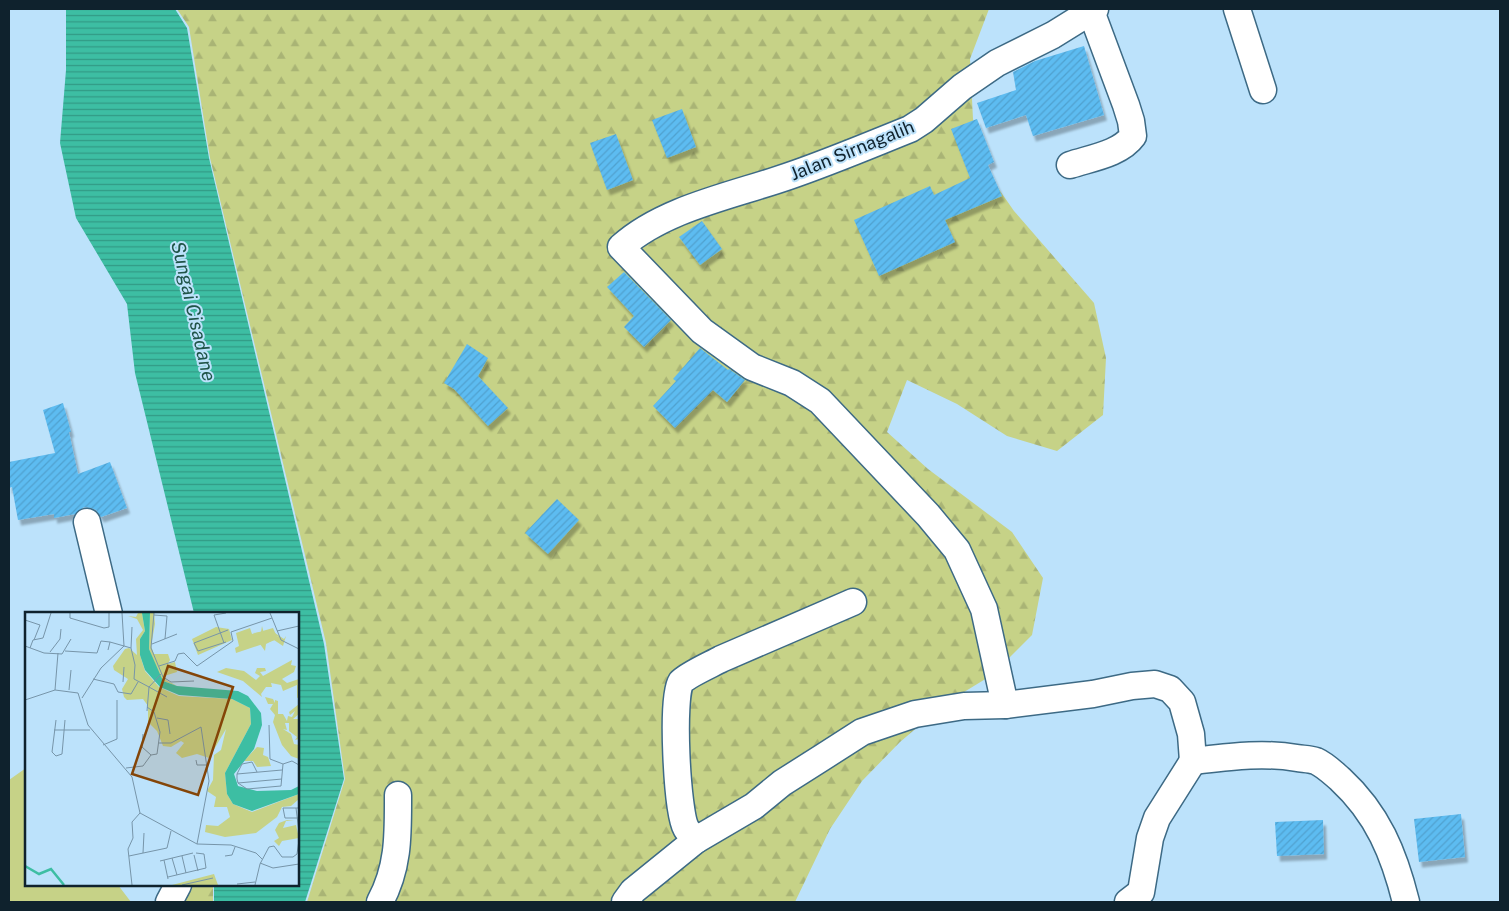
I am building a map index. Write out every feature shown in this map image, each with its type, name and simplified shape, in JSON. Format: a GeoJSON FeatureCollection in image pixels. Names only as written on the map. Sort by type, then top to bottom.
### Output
{"type":"FeatureCollection","features":[{"type":"Feature","properties":{"kind":"street"},"geometry":{"type":"LineString","coordinates":[[1237,9],[1263,90]]}},
{"type":"Feature","properties":{"kind":"street"},"geometry":{"type":"LineString","coordinates":[[1070,165],[1112,151],[1127,143],[1133,136],[1126,105],[1093,10]]}},
{"type":"Feature","properties":{"kind":"street","name":"Jalan Sirnagalih"},"geometry":{"type":"LineString","coordinates":[[1005,705],[984,609],[957,550],[928,515],[820,401],[792,383],[752,367],[702,331],[621,247],[634,235],[677,213],[788,176],[910,129],[924,120],[962,87],[997,63],[1052,35],[1093,10]]}},
{"type":"Feature","properties":{"kind":"street"},"geometry":{"type":"LineString","coordinates":[[87,522],[109,612]]}},
{"type":"Feature","properties":{"kind":"street"},"geometry":{"type":"LineString","coordinates":[[696,840],[686,828],[679,800],[676,726],[678,691],[681,682],[721,659],[853,602]]}},
{"type":"Feature","properties":{"kind":"street"},"geometry":{"type":"LineString","coordinates":[[626,902],[633,890],[696,840],[754,806],[782,783],[862,732],[915,714],[964,706],[1005,705],[1094,694],[1132,686],[1155,684],[1170,689],[1182,702],[1191,734],[1194,761],[1157,818],[1150,838],[1141,892],[1128,902]]}},
{"type":"Feature","properties":{"kind":"street"},"geometry":{"type":"LineString","coordinates":[[1194,761],[1257,755],[1290,757],[1315,761],[1330,770],[1365,804],[1382,834],[1399,874],[1406,902]]}},
{"type":"Feature","properties":{"kind":"street"},"geometry":{"type":"LineString","coordinates":[[380,902],[388,888],[394,871],[398,795]]}},
{"type":"Feature","properties":{"kind":"street"},"geometry":{"type":"LineString","coordinates":[[169,902],[177,886]]}},
{"type":"Feature","properties":{"kind":"green space"},"geometry":{"type":"Polygon","coordinates":[[[177,9],[989,9],[970,59],[973,119],[989,175],[1014,211],[1094,303],[1106,358],[1103,415],[1057,451],[1007,436],[957,404],[907,380],[887,432],[928,469],[1012,532],[1043,578],[1032,635],[992,675],[946,703],[900,742],[862,781],[830,829],[795,902],[307,902],[345,779],[326,643],[210,158],[189,27],[177,9]]]}},
{"type":"Feature","properties":{"kind":"green space"},"geometry":{"type":"Polygon","coordinates":[[[25,769],[25,886],[119,886],[131,902],[9,902],[9,780],[25,769]]]}},
{"type":"Feature","properties":{"kind":"green space"},"geometry":{"type":"Polygon","coordinates":[[[175,886],[213,886],[213,902],[155,902],[175,886]]]}},
{"type":"Feature","properties":{"kind":"water","name":"Sungai Cisadane"},"geometry":{"type":"Polygon","coordinates":[[[66,9],[175,9],[187,28],[209,158],[324,644],[344,779],[305,902],[214,902],[214,886],[299,886],[299,612],[194,612],[135,373],[127,304],[76,218],[60,143],[66,70],[66,9]]]}},
{"type":"Feature","properties":{"kind":"building"},"geometry":{"type":"Polygon","coordinates":[[[1084,46],[1104,115],[1033,136],[1026,115],[986,128],[977,103],[1016,90],[1013,72],[1035,61],[1084,46]]]}},
{"type":"Feature","properties":{"kind":"building"},"geometry":{"type":"Polygon","coordinates":[[[682,109],[696,147],[667,158],[652,120],[682,109]]]}},
{"type":"Feature","properties":{"kind":"building"},"geometry":{"type":"Polygon","coordinates":[[[977,119],[994,162],[988,165],[1002,196],[945,220],[955,242],[879,276],[854,220],[930,186],[934,195],[970,178],[951,129],[977,119]]]}},
{"type":"Feature","properties":{"kind":"building"},"geometry":{"type":"Polygon","coordinates":[[[616,134],[633,180],[607,190],[590,143],[616,134]]]}},
{"type":"Feature","properties":{"kind":"building"},"geometry":{"type":"Polygon","coordinates":[[[702,221],[722,249],[700,265],[679,237],[702,221]]]}},
{"type":"Feature","properties":{"kind":"building"},"geometry":{"type":"Polygon","coordinates":[[[624,272],[671,320],[644,347],[624,327],[634,316],[607,287],[624,272]]]}},
{"type":"Feature","properties":{"kind":"building"},"geometry":{"type":"Polygon","coordinates":[[[467,344],[488,358],[478,376],[508,408],[488,426],[454,389],[444,383],[467,344]]]}},
{"type":"Feature","properties":{"kind":"building"},"geometry":{"type":"Polygon","coordinates":[[[700,348],[728,370],[745,380],[727,402],[713,390],[675,428],[653,406],[676,381],[673,379],[700,348]]]}},
{"type":"Feature","properties":{"kind":"building"},"geometry":{"type":"Polygon","coordinates":[[[63,403],[71,432],[69,432],[78,474],[110,462],[127,508],[101,517],[96,510],[84,507],[75,514],[54,518],[54,514],[18,520],[12,487],[9,488],[9,462],[55,453],[43,410],[63,403]]]}},
{"type":"Feature","properties":{"kind":"building"},"geometry":{"type":"Polygon","coordinates":[[[557,499],[579,520],[548,554],[525,533],[557,499]]]}},
{"type":"Feature","properties":{"kind":"building"},"geometry":{"type":"Polygon","coordinates":[[[1461,814],[1465,857],[1419,862],[1414,819],[1461,814]]]}},
{"type":"Feature","properties":{"kind":"building"},"geometry":{"type":"Polygon","coordinates":[[[1323,820],[1324,854],[1277,856],[1275,822],[1323,820]]]}}]}
